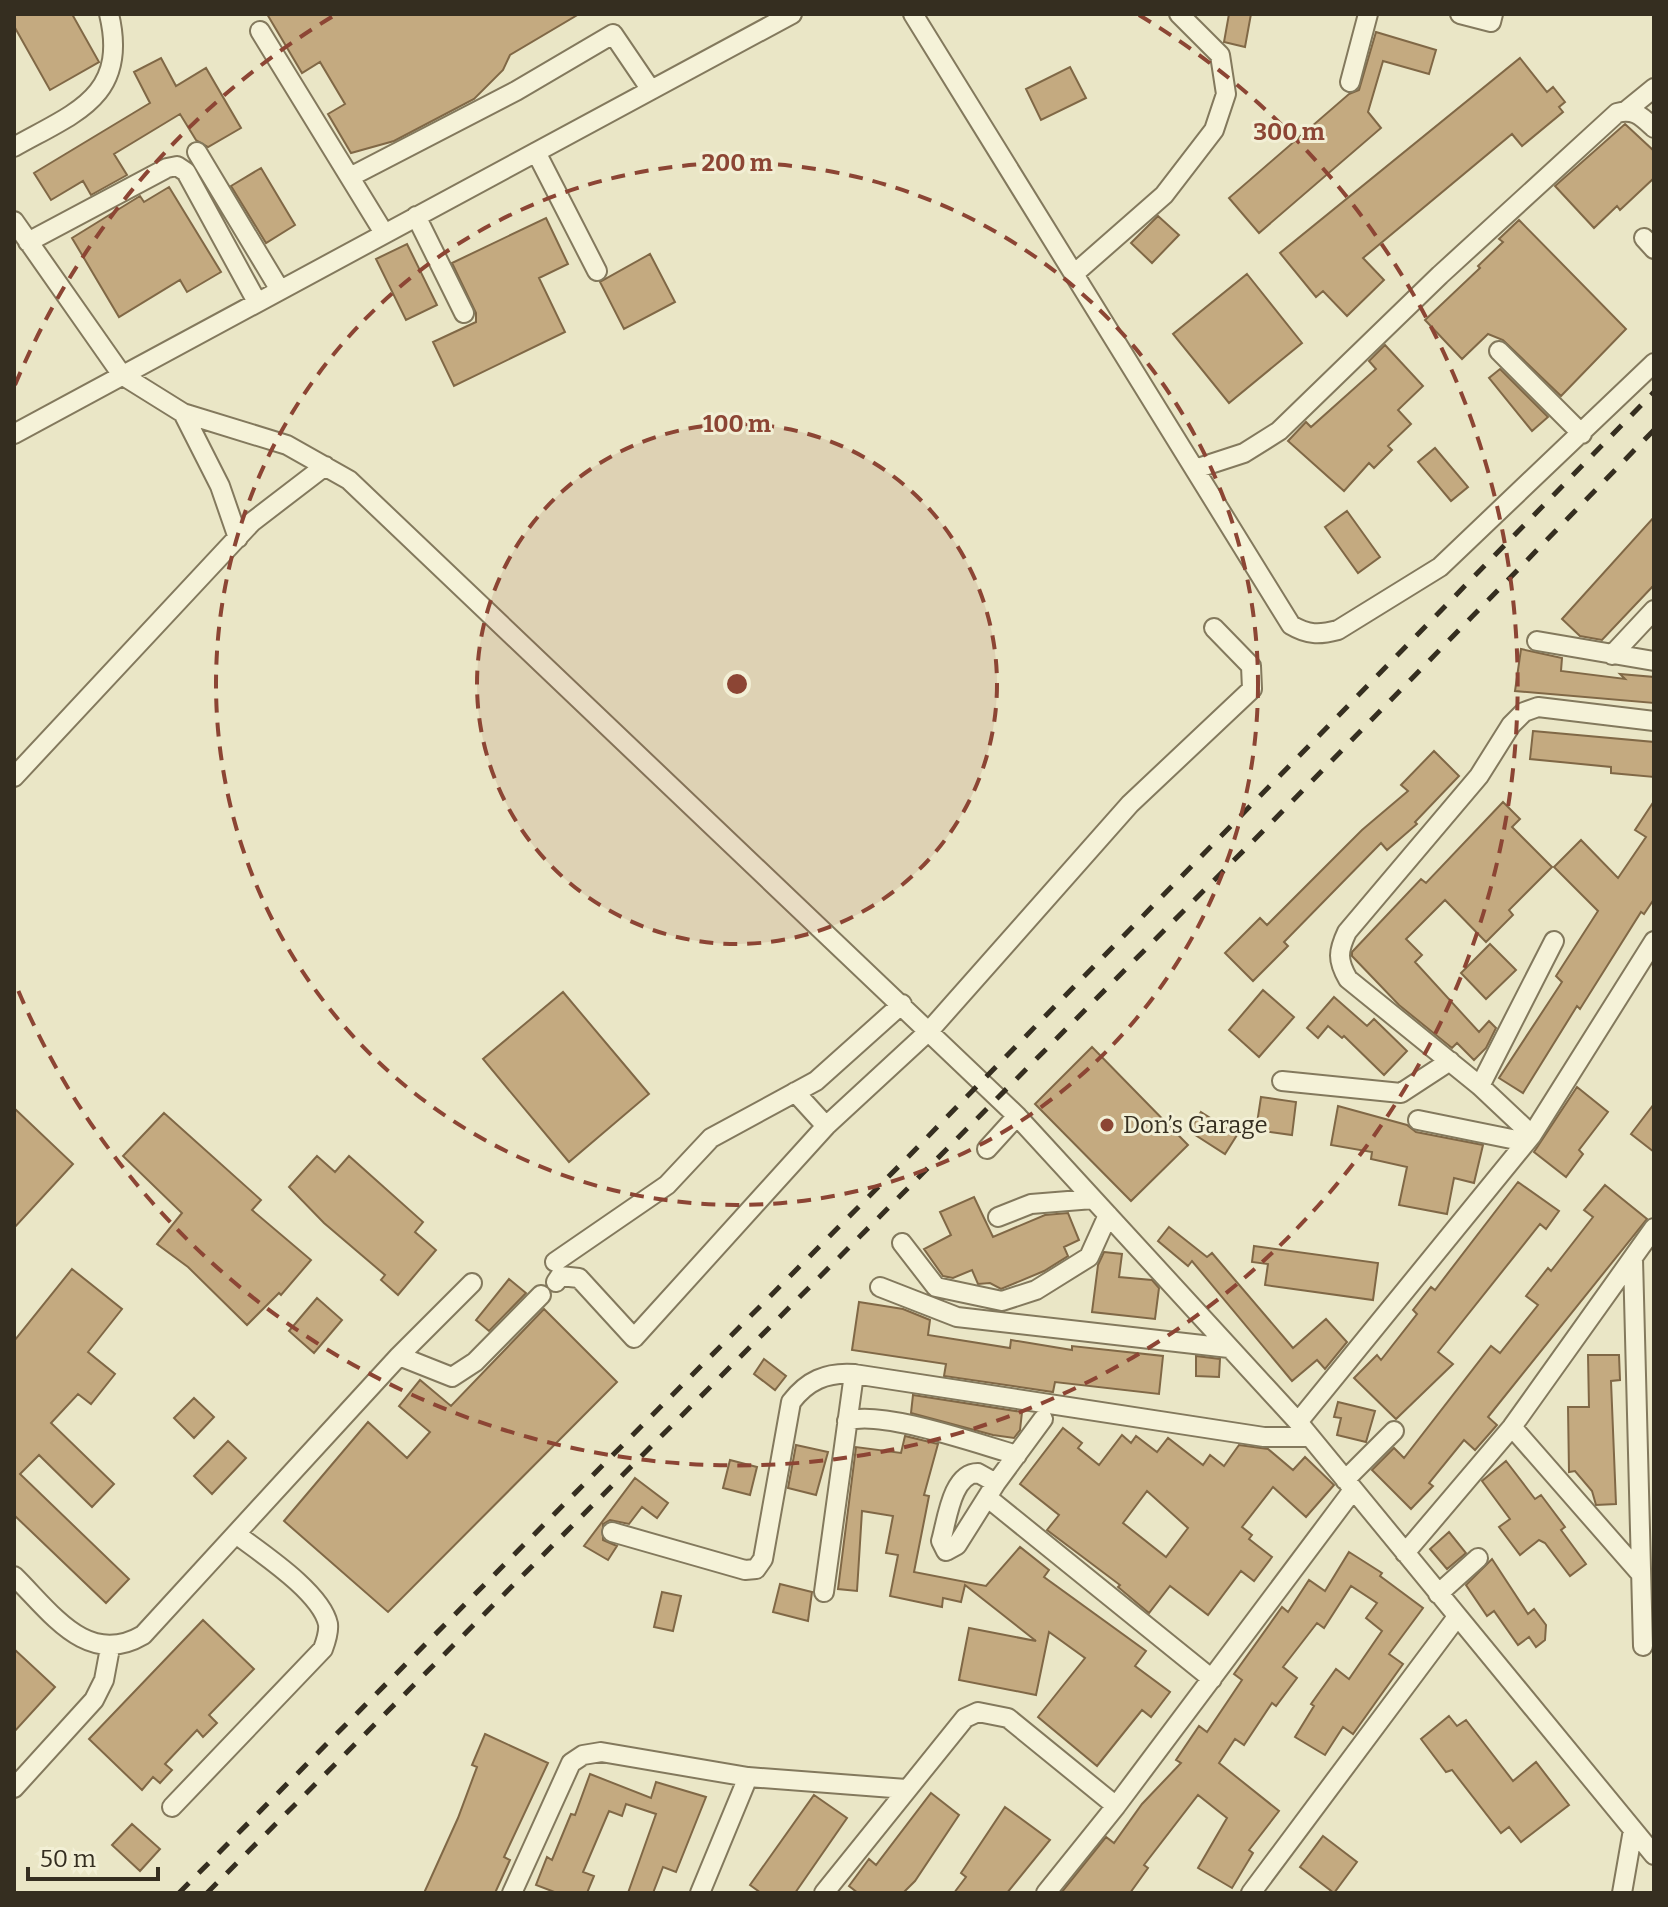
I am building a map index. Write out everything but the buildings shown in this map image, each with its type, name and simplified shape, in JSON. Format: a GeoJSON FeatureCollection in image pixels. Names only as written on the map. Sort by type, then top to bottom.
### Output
{"type":"FeatureCollection","features":[{"type":"Feature","properties":{"kind":"street"},"geometry":{"type":"LineString","coordinates":[[14,147],[91,103],[109,78],[112,28],[109,14]]}},
{"type":"Feature","properties":{"kind":"street"},"geometry":{"type":"LineString","coordinates":[[14,434],[792,14]]}},
{"type":"Feature","properties":{"kind":"street"},"geometry":{"type":"LineString","coordinates":[[913,14],[1291,625],[1319,635],[1338,630],[1440,567],[1654,363]]}},
{"type":"Feature","properties":{"kind":"street"},"geometry":{"type":"LineString","coordinates":[[1074,274],[1164,195],[1214,130],[1226,94],[1220,55],[1179,14]]}},
{"type":"Feature","properties":{"kind":"street"},"geometry":{"type":"LineString","coordinates":[[1350,82],[1368,14]]}},
{"type":"Feature","properties":{"kind":"street"},"geometry":{"type":"LineString","coordinates":[[1460,14],[1491,22],[1493,14]]}},
{"type":"Feature","properties":{"kind":"street"},"geometry":{"type":"LineString","coordinates":[[260,31],[384,233]]}},
{"type":"Feature","properties":{"kind":"street"},"geometry":{"type":"LineString","coordinates":[[350,177],[516,91],[613,34],[651,90]]}},
{"type":"Feature","properties":{"kind":"street"},"geometry":{"type":"LineString","coordinates":[[1195,469],[1244,453],[1279,431],[1464,253],[1617,113],[1627,110],[1654,88]]}},
{"type":"Feature","properties":{"kind":"street"},"geometry":{"type":"LineString","coordinates":[[1627,110],[1637,113],[1654,128]]}},
{"type":"Feature","properties":{"kind":"street"},"geometry":{"type":"LineString","coordinates":[[197,152],[280,290]]}},
{"type":"Feature","properties":{"kind":"street"},"geometry":{"type":"LineString","coordinates":[[536,152],[597,271]]}},
{"type":"Feature","properties":{"kind":"street"},"geometry":{"type":"LineString","coordinates":[[28,242],[167,168],[177,166],[186,172],[257,302]]}},
{"type":"Feature","properties":{"kind":"street"},"geometry":{"type":"LineString","coordinates":[[416,216],[464,313]]}},
{"type":"Feature","properties":{"kind":"street"},"geometry":{"type":"LineString","coordinates":[[14,221],[122,375],[183,413],[287,445],[325,466],[376,503],[1017,1116],[1298,1422],[1654,1855]]}},
{"type":"Feature","properties":{"kind":"street"},"geometry":{"type":"LineString","coordinates":[[1499,351],[1582,434]]}},
{"type":"Feature","properties":{"kind":"street"},"geometry":{"type":"LineString","coordinates":[[183,413],[220,486],[238,538]]}},
{"type":"Feature","properties":{"kind":"street"},"geometry":{"type":"LineString","coordinates":[[14,777],[238,538],[281,497],[325,466]]}},
{"type":"Feature","properties":{"kind":"street"},"geometry":{"type":"LineString","coordinates":[[1612,655],[1654,610]]}},
{"type":"Feature","properties":{"kind":"street"},"geometry":{"type":"LineString","coordinates":[[556,1282],[560,1276],[579,1278],[634,1338],[826,1126],[930,1030],[1130,804],[1252,689],[1251,666],[1214,628]]}},
{"type":"Feature","properties":{"kind":"street"},"geometry":{"type":"LineString","coordinates":[[1537,641],[1654,661]]}},
{"type":"Feature","properties":{"kind":"street"},"geometry":{"type":"LineString","coordinates":[[1529,1138],[1480,1086],[1348,979],[1340,964],[1338,950],[1347,932],[1479,776],[1511,725],[1524,712],[1538,707],[1654,721]]}},
{"type":"Feature","properties":{"kind":"street"},"geometry":{"type":"LineString","coordinates":[[1480,1086],[1554,941]]}},
{"type":"Feature","properties":{"kind":"street"},"geometry":{"type":"LineString","coordinates":[[1298,1422],[1529,1138],[1654,941]]}},
{"type":"Feature","properties":{"kind":"street"},"geometry":{"type":"LineString","coordinates":[[555,1262],[667,1185],[711,1138],[816,1081],[902,1004]]}},
{"type":"Feature","properties":{"kind":"street"},"geometry":{"type":"LineString","coordinates":[[1282,1081],[1401,1093],[1450,1061]]}},
{"type":"Feature","properties":{"kind":"street"},"geometry":{"type":"LineString","coordinates":[[795,1092],[826,1126]]}},
{"type":"Feature","properties":{"kind":"street"},"geometry":{"type":"LineString","coordinates":[[987,1149],[1017,1116]]}},
{"type":"Feature","properties":{"kind":"street"},"geometry":{"type":"LineString","coordinates":[[1418,1120],[1529,1138]]}},
{"type":"Feature","properties":{"kind":"street"},"geometry":{"type":"LineString","coordinates":[[998,1217],[1031,1204],[1093,1199]]}},
{"type":"Feature","properties":{"kind":"street"},"geometry":{"type":"LineString","coordinates":[[902,1243],[936,1287],[1002,1301],[1036,1290],[1089,1257],[1108,1215]]}},
{"type":"Feature","properties":{"kind":"street"},"geometry":{"type":"LineString","coordinates":[[1405,1553],[1512,1427],[1654,1228]]}},
{"type":"Feature","properties":{"kind":"street"},"geometry":{"type":"LineString","coordinates":[[1633,1259],[1643,1646]]}},
{"type":"Feature","properties":{"kind":"street"},"geometry":{"type":"LineString","coordinates":[[14,1576],[78,1636],[110,1648],[143,1635],[399,1356],[472,1283]]}},
{"type":"Feature","properties":{"kind":"street"},"geometry":{"type":"LineString","coordinates":[[880,1287],[957,1317],[1229,1348]]}},
{"type":"Feature","properties":{"kind":"street"},"geometry":{"type":"LineString","coordinates":[[399,1356],[452,1377],[475,1362],[541,1295]]}},
{"type":"Feature","properties":{"kind":"street"},"geometry":{"type":"LineString","coordinates":[[612,1532],[745,1570],[756,1569],[763,1559],[791,1402],[804,1386],[829,1374],[854,1374],[1264,1437],[1310,1437]]}},
{"type":"Feature","properties":{"kind":"street"},"geometry":{"type":"LineString","coordinates":[[824,1592],[854,1374]]}},
{"type":"Feature","properties":{"kind":"street"},"geometry":{"type":"LineString","coordinates":[[847,1421],[856,1418],[888,1421],[1017,1455]]}},
{"type":"Feature","properties":{"kind":"street"},"geometry":{"type":"LineString","coordinates":[[1043,1419],[992,1490],[1212,1679]]}},
{"type":"Feature","properties":{"kind":"street"},"geometry":{"type":"LineString","coordinates":[[1512,1427],[1640,1573]]}},
{"type":"Feature","properties":{"kind":"street"},"geometry":{"type":"LineString","coordinates":[[1046,1893],[1212,1679],[1349,1485],[1394,1431]]}},
{"type":"Feature","properties":{"kind":"street"},"geometry":{"type":"LineString","coordinates":[[172,1807],[323,1649],[327,1638],[328,1624],[321,1608],[283,1570],[236,1534]]}},
{"type":"Feature","properties":{"kind":"street"},"geometry":{"type":"LineString","coordinates":[[1438,1594],[1478,1558]]}},
{"type":"Feature","properties":{"kind":"street"},"geometry":{"type":"LineString","coordinates":[[1251,1893],[1457,1617]]}},
{"type":"Feature","properties":{"kind":"street"},"geometry":{"type":"LineString","coordinates":[[14,1788],[94,1700],[104,1680],[110,1648]]}},
{"type":"Feature","properties":{"kind":"street"},"geometry":{"type":"LineString","coordinates":[[824,1893],[965,1718],[978,1712],[1008,1718],[1116,1806]]}},
{"type":"Feature","properties":{"kind":"street"},"geometry":{"type":"LineString","coordinates":[[512,1893],[571,1763],[583,1755],[601,1752],[748,1777],[906,1789]]}},
{"type":"Feature","properties":{"kind":"street"},"geometry":{"type":"LineString","coordinates":[[700,1893],[748,1777]]}},
{"type":"Feature","properties":{"kind":"street"},"geometry":{"type":"LineString","coordinates":[[1622,1893],[1633,1830]]}},
{"type":"Feature","properties":{"kind":"railway"},"geometry":{"type":"LineString","coordinates":[[179,1893],[906,1159],[1654,392]]}},
{"type":"Feature","properties":{"kind":"railway"},"geometry":{"type":"LineString","coordinates":[[207,1893],[1270,824],[1654,430]]}},
{"type":"Feature","properties":{"kind":"place","name":"Don’s Garage"},"geometry":{"type":"Point","coordinates":[1107,1125]}}]}
